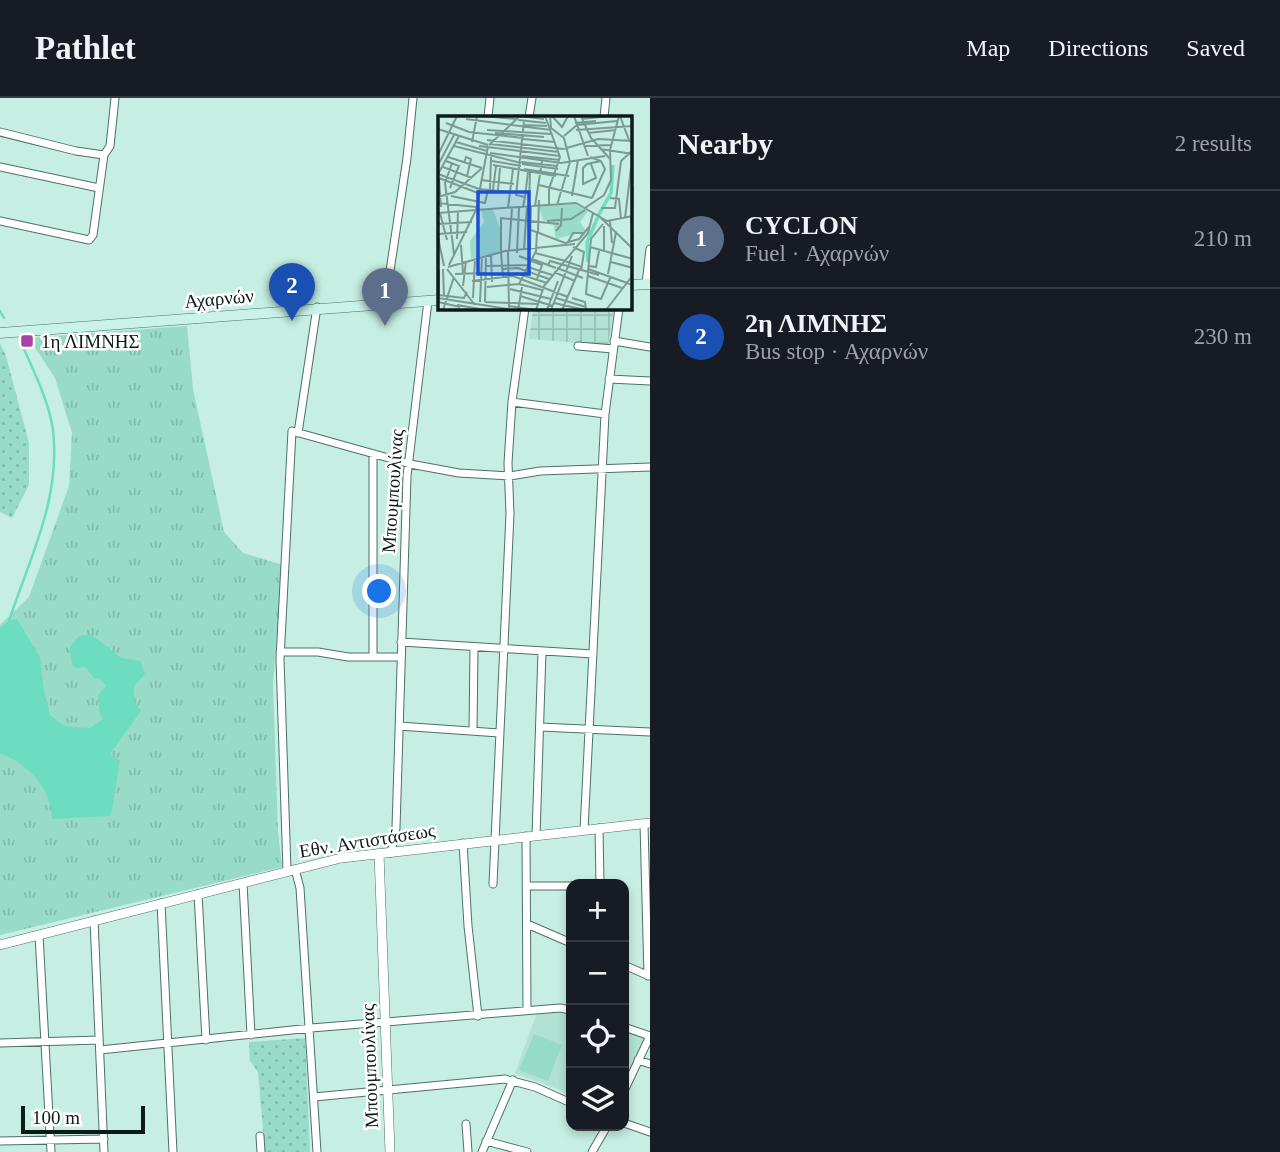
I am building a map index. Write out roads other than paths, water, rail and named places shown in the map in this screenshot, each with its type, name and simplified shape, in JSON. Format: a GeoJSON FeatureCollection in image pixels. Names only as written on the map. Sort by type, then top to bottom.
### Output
{"type":"FeatureCollection","features":[{"type":"Feature","properties":{"kind":"main road","name":"Αχαρνών"},"geometry":{"type":"LineString","coordinates":[[0,333],[317,307],[438,300]]}},
{"type":"Feature","properties":{"kind":"street"},"geometry":{"type":"LineString","coordinates":[[0,221],[89,240],[93,235],[104,155],[110,146],[115,98]]}},
{"type":"Feature","properties":{"kind":"street"},"geometry":{"type":"LineString","coordinates":[[385,304],[407,158],[411,98]]}},
{"type":"Feature","properties":{"kind":"street"},"geometry":{"type":"LineString","coordinates":[[488,116],[489,98]]}},
{"type":"Feature","properties":{"kind":"street"},"geometry":{"type":"LineString","coordinates":[[529,116],[532,98]]}},
{"type":"Feature","properties":{"kind":"street"},"geometry":{"type":"LineString","coordinates":[[604,116],[606,98]]}},
{"type":"Feature","properties":{"kind":"street"},"geometry":{"type":"LineString","coordinates":[[0,132],[76,151],[104,155]]}},
{"type":"Feature","properties":{"kind":"street"},"geometry":{"type":"LineString","coordinates":[[0,167],[99,188]]}},
{"type":"Feature","properties":{"kind":"street"},"geometry":{"type":"LineString","coordinates":[[648,284],[650,249]]}},
{"type":"Feature","properties":{"kind":"street","name":"Μπουμπουλίνας"},"geometry":{"type":"LineString","coordinates":[[391,853],[396,828],[407,476],[428,301]]}},
{"type":"Feature","properties":{"kind":"street"},"geometry":{"type":"LineString","coordinates":[[317,307],[295,432],[280,652],[291,870],[300,888],[317,1152]]}},
{"type":"Feature","properties":{"kind":"street"},"geometry":{"type":"LineString","coordinates":[[493,884],[510,514],[508,463],[512,402],[525,310]]}},
{"type":"Feature","properties":{"kind":"street"},"geometry":{"type":"LineString","coordinates":[[584,830],[605,414],[619,310]]}},
{"type":"Feature","properties":{"kind":"street"},"geometry":{"type":"LineString","coordinates":[[578,346],[650,347]]}},
{"type":"Feature","properties":{"kind":"street"},"geometry":{"type":"LineString","coordinates":[[609,379],[650,381]]}},
{"type":"Feature","properties":{"kind":"street"},"geometry":{"type":"LineString","coordinates":[[512,402],[605,414]]}},
{"type":"Feature","properties":{"kind":"street"},"geometry":{"type":"LineString","coordinates":[[295,432],[410,464],[460,473],[510,477],[540,471],[650,467]]}},
{"type":"Feature","properties":{"kind":"street"},"geometry":{"type":"LineString","coordinates":[[373,454],[373,657]]}},
{"type":"Feature","properties":{"kind":"street"},"geometry":{"type":"LineString","coordinates":[[401,642],[593,654]]}},
{"type":"Feature","properties":{"kind":"street"},"geometry":{"type":"LineString","coordinates":[[473,731],[474,648]]}},
{"type":"Feature","properties":{"kind":"street"},"geometry":{"type":"LineString","coordinates":[[527,1010],[527,886],[540,727],[542,651]]}},
{"type":"Feature","properties":{"kind":"street"},"geometry":{"type":"LineString","coordinates":[[280,652],[318,652],[348,657],[401,657]]}},
{"type":"Feature","properties":{"kind":"street"},"geometry":{"type":"LineString","coordinates":[[399,726],[499,733]]}},
{"type":"Feature","properties":{"kind":"street"},"geometry":{"type":"LineString","coordinates":[[540,727],[650,732]]}},
{"type":"Feature","properties":{"kind":"street"},"geometry":{"type":"LineString","coordinates":[[629,967],[649,976],[647,824]]}},
{"type":"Feature","properties":{"kind":"street","name":"Εθν. Αντιστάσεως"},"geometry":{"type":"LineString","coordinates":[[0,945],[341,858],[647,824]]}},
{"type":"Feature","properties":{"kind":"street"},"geometry":{"type":"LineString","coordinates":[[599,828],[600,879]]}},
{"type":"Feature","properties":{"kind":"street"},"geometry":{"type":"LineString","coordinates":[[463,843],[468,926],[478,1016]]}},
{"type":"Feature","properties":{"kind":"street","name":"Μπουμπουλίνας"},"geometry":{"type":"LineString","coordinates":[[379,853],[390,1152]]}},
{"type":"Feature","properties":{"kind":"street"},"geometry":{"type":"LineString","coordinates":[[243,883],[251,1035]]}},
{"type":"Feature","properties":{"kind":"street"},"geometry":{"type":"LineString","coordinates":[[527,886],[566,886]]}},
{"type":"Feature","properties":{"kind":"street"},"geometry":{"type":"LineString","coordinates":[[198,894],[206,1040]]}},
{"type":"Feature","properties":{"kind":"street"},"geometry":{"type":"LineString","coordinates":[[161,903],[173,1152]]}},
{"type":"Feature","properties":{"kind":"street"},"geometry":{"type":"LineString","coordinates":[[94,920],[104,1152]]}},
{"type":"Feature","properties":{"kind":"street"},"geometry":{"type":"LineString","coordinates":[[527,925],[569,942]]}},
{"type":"Feature","properties":{"kind":"street"},"geometry":{"type":"LineString","coordinates":[[39,935],[51,1152]]}},
{"type":"Feature","properties":{"kind":"street"},"geometry":{"type":"LineString","coordinates":[[100,1050],[311,1028],[566,1009]]}},
{"type":"Feature","properties":{"kind":"street"},"geometry":{"type":"LineString","coordinates":[[629,1029],[650,1036],[629,1080]]}},
{"type":"Feature","properties":{"kind":"street"},"geometry":{"type":"LineString","coordinates":[[0,1043],[99,1040]]}},
{"type":"Feature","properties":{"kind":"street"},"geometry":{"type":"LineString","coordinates":[[638,1060],[650,1064]]}},
{"type":"Feature","properties":{"kind":"street"},"geometry":{"type":"LineString","coordinates":[[314,1097],[495,1079],[513,1080],[566,1100]]}},
{"type":"Feature","properties":{"kind":"street"},"geometry":{"type":"LineString","coordinates":[[481,1152],[513,1080]]}},
{"type":"Feature","properties":{"kind":"street"},"geometry":{"type":"LineString","coordinates":[[466,1124],[468,1152]]}},
{"type":"Feature","properties":{"kind":"street"},"geometry":{"type":"LineString","coordinates":[[629,1125],[650,1132]]}},
{"type":"Feature","properties":{"kind":"street"},"geometry":{"type":"LineString","coordinates":[[592,1152],[604,1131]]}},
{"type":"Feature","properties":{"kind":"street"},"geometry":{"type":"LineString","coordinates":[[260,1136],[261,1152]]}},
{"type":"Feature","properties":{"kind":"street"},"geometry":{"type":"LineString","coordinates":[[0,1141],[104,1139]]}},
{"type":"Feature","properties":{"kind":"street"},"geometry":{"type":"LineString","coordinates":[[486,1141],[527,1152]]}},
{"type":"Feature","properties":{"kind":"waterway"},"geometry":{"type":"LineString","coordinates":[[0,311],[4,318]]}},
{"type":"Feature","properties":{"kind":"waterway"},"geometry":{"type":"LineString","coordinates":[[9,621],[42,527],[48,504],[54,455],[53,430],[48,409],[24,349]]}},
{"type":"Feature","properties":{"kind":"place","name":"2η ΛΙΜΝΗΣ"},"geometry":{"type":"Point","coordinates":[292,321]}},
{"type":"Feature","properties":{"kind":"place","name":"CYCLON"},"geometry":{"type":"Point","coordinates":[385,326]}},
{"type":"Feature","properties":{"kind":"place","name":"1η ΛΙΜΝΗΣ"},"geometry":{"type":"Point","coordinates":[27,341]}}]}
